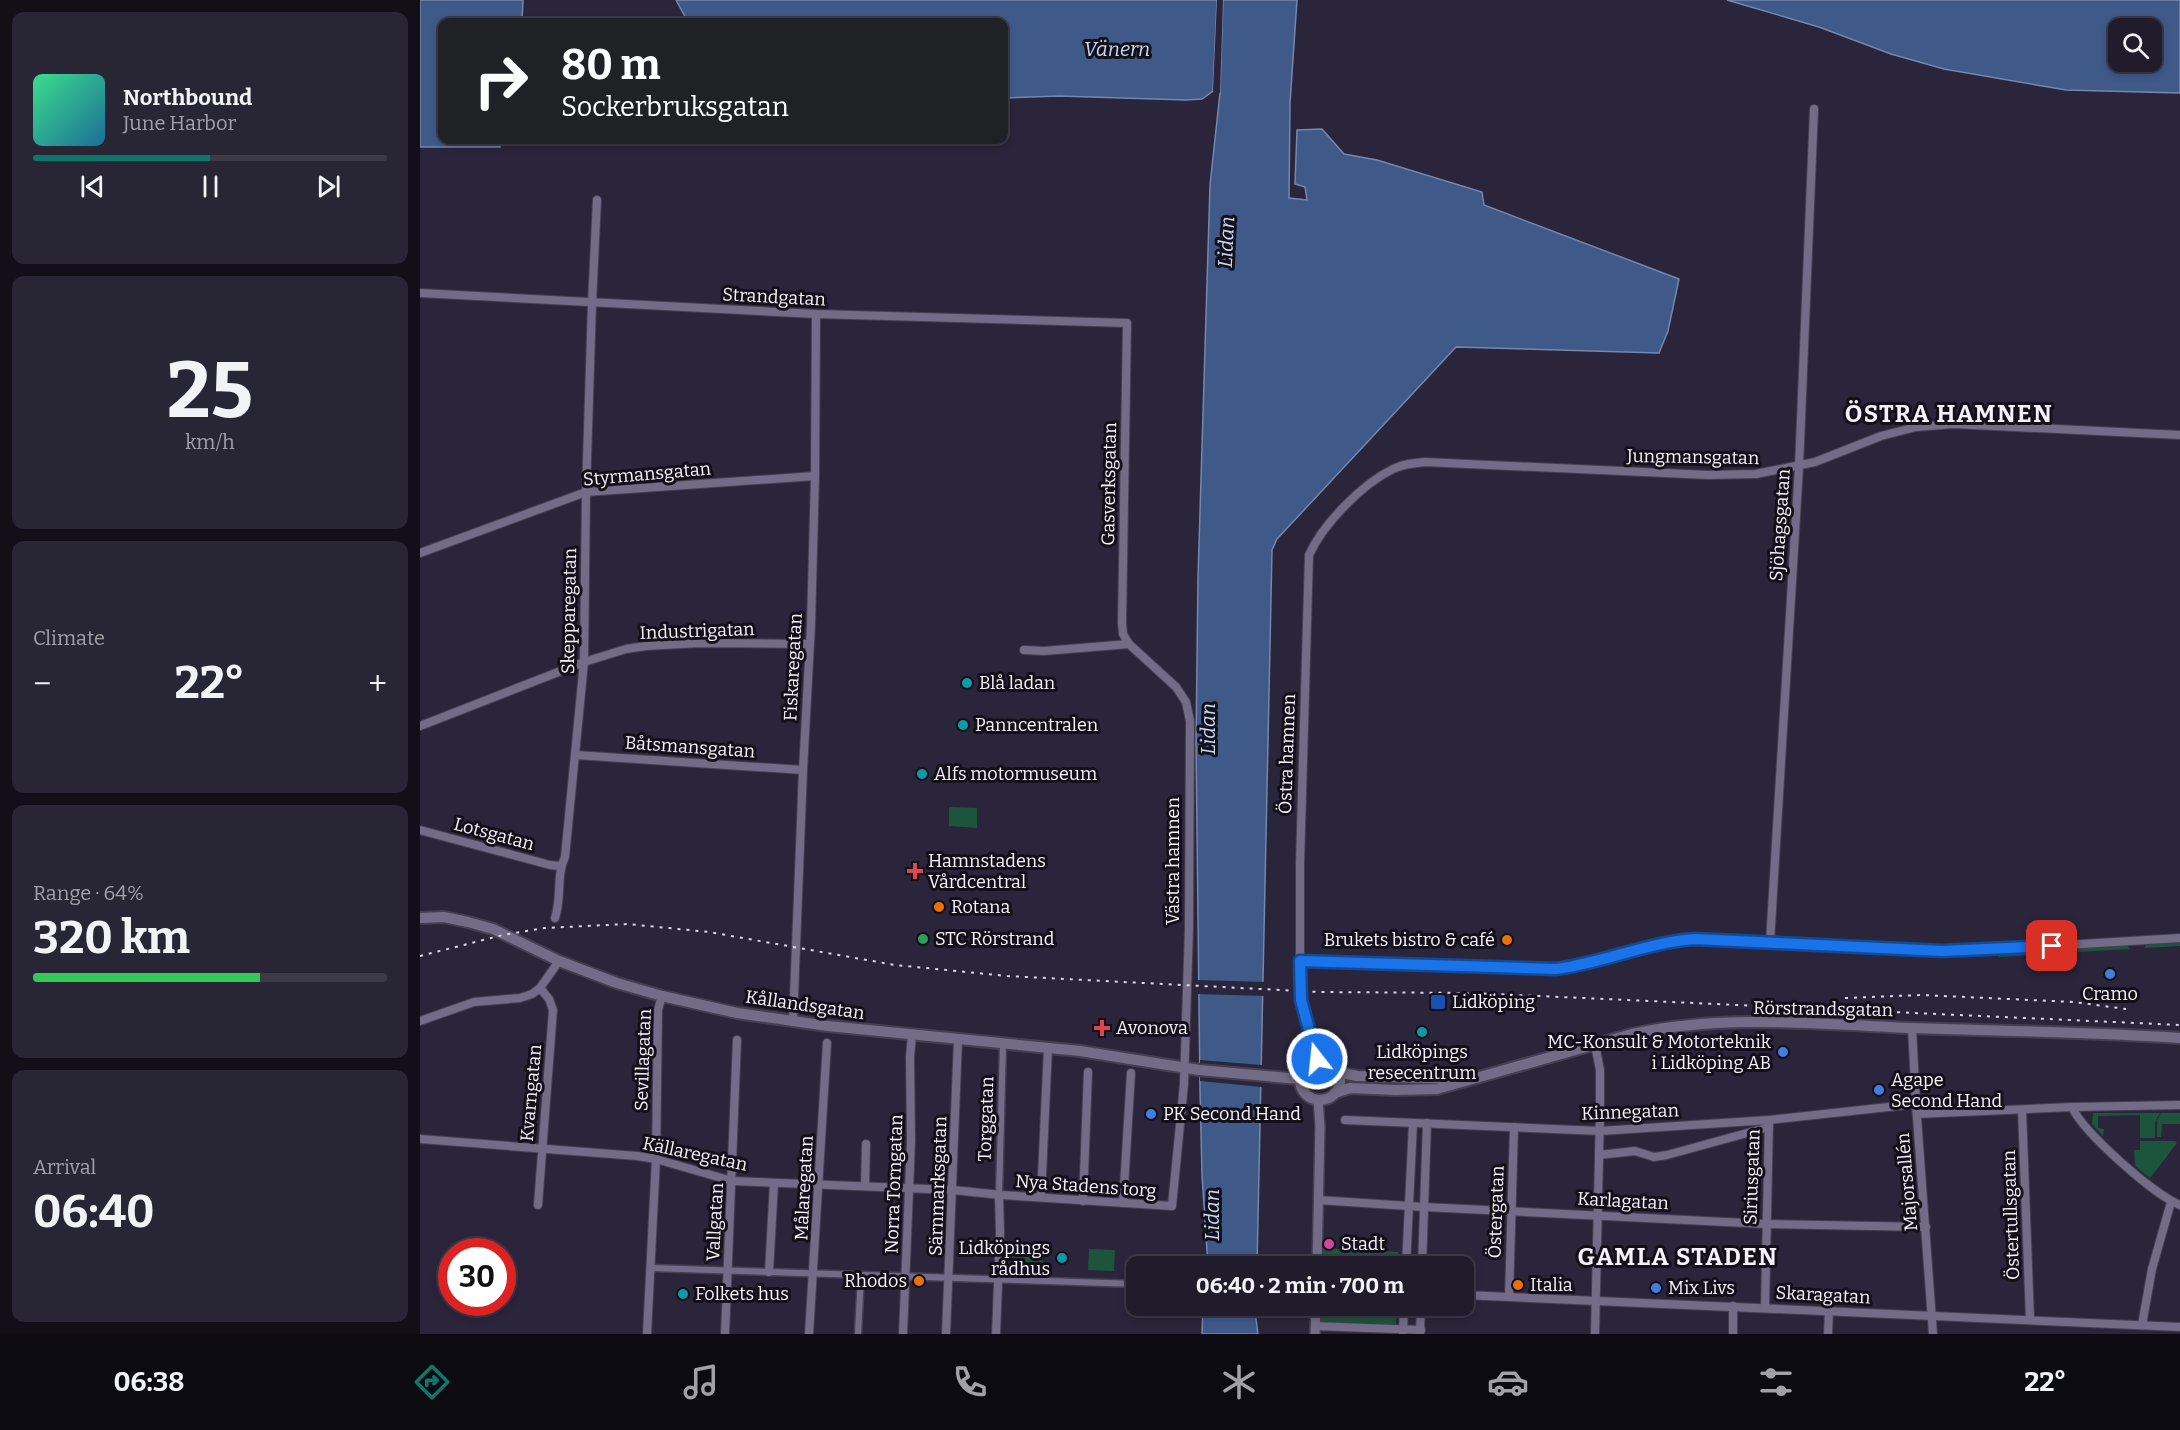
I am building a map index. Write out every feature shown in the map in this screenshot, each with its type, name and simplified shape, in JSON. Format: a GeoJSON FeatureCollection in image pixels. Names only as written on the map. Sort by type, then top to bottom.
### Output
{"type":"FeatureCollection","features":[{"type":"Feature","properties":{"kind":"main road","name":"Kållandsgatan"},"geometry":{"type":"LineString","coordinates":[[420,918],[444,916],[474,923],[493,929],[559,961],[617,983],[737,1013],[793,1022],[1048,1048],[1199,1070],[1299,1078]]}},
{"type":"Feature","properties":{"kind":"main road","name":"Rörstrandsgatan"},"geometry":{"type":"LineString","coordinates":[[1335,1093],[1350,1088],[1437,1089],[1662,1028],[1695,1025],[1795,1022],[2180,1038]]}},
{"type":"Feature","properties":{"kind":"main road"},"geometry":{"type":"LineString","coordinates":[[1317,1059],[1330,1062],[1338,1072],[1340,1083],[1335,1093],[1329,1098],[1318,1100],[1306,1095],[1302,1090],[1299,1078],[1305,1066],[1317,1059]]}},
{"type":"Feature","properties":{"kind":"main road","name":"Rörstrandsgatan"},"geometry":{"type":"LineString","coordinates":[[1338,1072],[1357,1076],[1473,1079]]}},
{"type":"Feature","properties":{"kind":"street","name":"Sjöhagsgatan"},"geometry":{"type":"LineString","coordinates":[[1770,942],[1799,467],[1814,109]]}},
{"type":"Feature","properties":{"kind":"street","name":"Skepparegatan"},"geometry":{"type":"LineString","coordinates":[[555,918],[560,898],[560,866],[565,857],[584,662],[586,492],[597,200]]}},
{"type":"Feature","properties":{"kind":"street","name":"Strandgatan"},"geometry":{"type":"LineString","coordinates":[[420,293],[816,314],[1127,323]]}},
{"type":"Feature","properties":{"kind":"street","name":"Fiskaregatan"},"geometry":{"type":"LineString","coordinates":[[793,1022],[810,644],[815,476],[816,314]]}},
{"type":"Feature","properties":{"kind":"street","name":"Gasverksgatan"},"geometry":{"type":"LineString","coordinates":[[1127,323],[1122,623],[1123,634],[1129,644]]}},
{"type":"Feature","properties":{"kind":"street","name":"Jungmansgatan"},"geometry":{"type":"LineString","coordinates":[[1381,476],[1407,464],[1425,462],[1736,476],[1799,467],[1881,436],[1935,425],[1969,423],[2180,435]]}},
{"type":"Feature","properties":{"kind":"street","name":"Styrmansgatan"},"geometry":{"type":"LineString","coordinates":[[420,553],[586,492],[815,476]]}},
{"type":"Feature","properties":{"kind":"street","name":"Östra hamnen"},"geometry":{"type":"LineString","coordinates":[[1317,1059],[1301,1000],[1300,961],[1300,855],[1309,555],[1329,525],[1352,500],[1381,476]]}},
{"type":"Feature","properties":{"kind":"street","name":"Industrigatan"},"geometry":{"type":"LineString","coordinates":[[420,726],[584,662],[626,649],[699,643],[810,644]]}},
{"type":"Feature","properties":{"kind":"street"},"geometry":{"type":"LineString","coordinates":[[1024,650],[1044,651],[1129,644]]}},
{"type":"Feature","properties":{"kind":"street","name":"Västra hamnen"},"geometry":{"type":"LineString","coordinates":[[1129,644],[1176,687],[1186,702],[1190,721],[1189,928],[1184,1068],[1172,1206]]}},
{"type":"Feature","properties":{"kind":"street","name":"Båtsmansgatan"},"geometry":{"type":"LineString","coordinates":[[576,755],[803,770]]}},
{"type":"Feature","properties":{"kind":"street","name":"Lotsgatan"},"geometry":{"type":"LineString","coordinates":[[420,830],[560,866]]}},
{"type":"Feature","properties":{"kind":"street"},"geometry":{"type":"LineString","coordinates":[[1300,961],[1540,969],[1579,966],[1680,940],[1942,951],[1994,950],[2180,938]]}},
{"type":"Feature","properties":{"kind":"street"},"geometry":{"type":"LineString","coordinates":[[420,1022],[474,1002],[520,998],[540,988],[559,961]]}},
{"type":"Feature","properties":{"kind":"street","name":"Kvarngatan"},"geometry":{"type":"LineString","coordinates":[[538,1205],[553,1010],[549,999],[540,988]]}},
{"type":"Feature","properties":{"kind":"street","name":"Sevillagatan"},"geometry":{"type":"LineString","coordinates":[[647,1334],[656,1159],[658,1010],[662,996]]}},
{"type":"Feature","properties":{"kind":"street","name":"Majorsallén"},"geometry":{"type":"LineString","coordinates":[[1912,1028],[1933,1334]]}},
{"type":"Feature","properties":{"kind":"street","name":"Norra Torngatan"},"geometry":{"type":"LineString","coordinates":[[903,1334],[911,1129],[912,1035]]}},
{"type":"Feature","properties":{"kind":"street","name":"Vallgatan"},"geometry":{"type":"LineString","coordinates":[[725,1334],[737,1040]]}},
{"type":"Feature","properties":{"kind":"street","name":"Särnmarksgatan"},"geometry":{"type":"LineString","coordinates":[[946,1334],[958,1040]]}},
{"type":"Feature","properties":{"kind":"street","name":"Målaregatan"},"geometry":{"type":"LineString","coordinates":[[809,1334],[827,1043]]}},
{"type":"Feature","properties":{"kind":"street","name":"Torggatan"},"geometry":{"type":"LineString","coordinates":[[999,1195],[1004,1044]]}},
{"type":"Feature","properties":{"kind":"street"},"geometry":{"type":"LineString","coordinates":[[1595,1045],[1600,1070],[1595,1334]]}},
{"type":"Feature","properties":{"kind":"street"},"geometry":{"type":"LineString","coordinates":[[1041,1197],[1048,1048]]}},
{"type":"Feature","properties":{"kind":"street"},"geometry":{"type":"LineString","coordinates":[[1083,1201],[1088,1072]]}},
{"type":"Feature","properties":{"kind":"street"},"geometry":{"type":"LineString","coordinates":[[1123,1203],[1131,1072]]}},
{"type":"Feature","properties":{"kind":"street"},"geometry":{"type":"LineString","coordinates":[[1317,1256],[1320,1126],[1318,1100]]}},
{"type":"Feature","properties":{"kind":"street","name":"Kinnegatan"},"geometry":{"type":"LineString","coordinates":[[1345,1120],[1600,1131],[1769,1123],[1916,1104]]}},
{"type":"Feature","properties":{"kind":"street"},"geometry":{"type":"LineString","coordinates":[[1917,1114],[2072,1107],[2180,1106]]}},
{"type":"Feature","properties":{"kind":"street"},"geometry":{"type":"LineString","coordinates":[[2072,1107],[2114,1155],[2171,1202],[2180,1205]]}},
{"type":"Feature","properties":{"kind":"street","name":"Östertullsgatan"},"geometry":{"type":"LineString","coordinates":[[2022,1110],[2030,1319]]}},
{"type":"Feature","properties":{"kind":"street"},"geometry":{"type":"LineString","coordinates":[[1407,1256],[1413,1123]]}},
{"type":"Feature","properties":{"kind":"street"},"geometry":{"type":"LineString","coordinates":[[1422,1256],[1427,1123]]}},
{"type":"Feature","properties":{"kind":"street"},"geometry":{"type":"LineString","coordinates":[[1599,1155],[1635,1151],[1654,1156],[1668,1155],[1769,1123]]}},
{"type":"Feature","properties":{"kind":"street","name":"Siriusgatan"},"geometry":{"type":"LineString","coordinates":[[1765,1307],[1769,1123]]}},
{"type":"Feature","properties":{"kind":"street","name":"Östergatan"},"geometry":{"type":"LineString","coordinates":[[1509,1297],[1514,1127]]}},
{"type":"Feature","properties":{"kind":"street","name":"Källaregatan"},"geometry":{"type":"LineString","coordinates":[[420,1139],[656,1159],[732,1181],[953,1190],[999,1195]]}},
{"type":"Feature","properties":{"kind":"street"},"geometry":{"type":"LineString","coordinates":[[865,1186],[866,1144]]}},
{"type":"Feature","properties":{"kind":"street"},"geometry":{"type":"LineString","coordinates":[[769,1272],[774,1183]]}},
{"type":"Feature","properties":{"kind":"street"},"geometry":{"type":"LineString","coordinates":[[996,1334],[1000,1279],[999,1195]]}},
{"type":"Feature","properties":{"kind":"street","name":"Nya Stadens torg"},"geometry":{"type":"LineString","coordinates":[[999,1195],[1172,1206]]}},
{"type":"Feature","properties":{"kind":"street","name":"Karlagatan"},"geometry":{"type":"LineString","coordinates":[[1318,1200],[1766,1224],[1926,1227]]}},
{"type":"Feature","properties":{"kind":"street"},"geometry":{"type":"LineString","coordinates":[[2142,1325],[2152,1269],[2171,1202]]}},
{"type":"Feature","properties":{"kind":"street"},"geometry":{"type":"LineString","coordinates":[[652,1268],[1126,1284]]}},
{"type":"Feature","properties":{"kind":"street"},"geometry":{"type":"LineString","coordinates":[[858,1334],[861,1275]]}},
{"type":"Feature","properties":{"kind":"street","name":"Skaragatan"},"geometry":{"type":"LineString","coordinates":[[1474,1295],[1594,1299],[2180,1327]]}},
{"type":"Feature","properties":{"kind":"street"},"geometry":{"type":"LineString","coordinates":[[1733,1306],[1733,1334]]}},
{"type":"Feature","properties":{"kind":"street"},"geometry":{"type":"LineString","coordinates":[[1828,1334],[1829,1310]]}},
{"type":"Feature","properties":{"kind":"street"},"geometry":{"type":"LineString","coordinates":[[1403,1332],[1404,1316]]}},
{"type":"Feature","properties":{"kind":"street"},"geometry":{"type":"LineString","coordinates":[[1315,1330],[1420,1332],[1421,1316]]}},
{"type":"Feature","properties":{"kind":"street"},"geometry":{"type":"LineString","coordinates":[[2132,1324],[2132,1334]]}},
{"type":"Feature","properties":{"kind":"green space"},"geometry":{"type":"Polygon","coordinates":[[[949,807],[977,808],[977,828],[949,826],[949,807]]]}},
{"type":"Feature","properties":{"kind":"green space"},"geometry":{"type":"Polygon","coordinates":[[[2180,940],[2180,946],[2144,948],[2146,943],[2180,940]]]}},
{"type":"Feature","properties":{"kind":"green space"},"geometry":{"type":"Polygon","coordinates":[[[2126,944],[2130,949],[2077,952],[2081,947],[2126,944]]]}},
{"type":"Feature","properties":{"kind":"green space"},"geometry":{"type":"Polygon","coordinates":[[[2064,949],[2067,953],[1998,957],[2002,952],[2064,949]]]}},
{"type":"Feature","properties":{"kind":"green space"},"geometry":{"type":"Polygon","coordinates":[[[2093,1113],[2160,1113],[2155,1122],[2155,1138],[2140,1138],[2140,1115],[2098,1116],[2098,1128],[2104,1129],[2103,1136],[2092,1124],[2093,1113]]]}},
{"type":"Feature","properties":{"kind":"green space"},"geometry":{"type":"Polygon","coordinates":[[[2161,1113],[2180,1113],[2180,1124],[2162,1124],[2161,1137],[2157,1137],[2157,1120],[2161,1113]]]}},
{"type":"Feature","properties":{"kind":"green space"},"geometry":{"type":"Polygon","coordinates":[[[2140,1141],[2175,1141],[2177,1143],[2150,1178],[2135,1166],[2134,1150],[2140,1150],[2140,1141]]]}},
{"type":"Feature","properties":{"kind":"green space"},"geometry":{"type":"Polygon","coordinates":[[[1029,1244],[1042,1250],[1043,1266],[1012,1264],[1012,1249],[1029,1244]]]}},
{"type":"Feature","properties":{"kind":"green space"},"geometry":{"type":"Polygon","coordinates":[[[1319,1248],[1398,1252],[1398,1256],[1319,1256],[1319,1248]]]}},
{"type":"Feature","properties":{"kind":"green space"},"geometry":{"type":"Polygon","coordinates":[[[1089,1249],[1115,1250],[1114,1271],[1088,1270],[1089,1249]]]}},
{"type":"Feature","properties":{"kind":"green space"},"geometry":{"type":"Polygon","coordinates":[[[1316,1316],[1396,1316],[1396,1325],[1316,1321],[1316,1316]]]}},
{"type":"Feature","properties":{"kind":"water"},"geometry":{"type":"Polygon","coordinates":[[[420,0],[523,0],[522,18],[438,18],[438,144],[500,144],[500,147],[420,147],[420,0]]]}},
{"type":"Feature","properties":{"kind":"water","name":"Vänern"},"geometry":{"type":"Polygon","coordinates":[[[676,0],[1217,0],[1213,91],[1202,99],[1186,100],[1059,96],[1008,98],[1008,18],[686,18],[676,0]]]}},
{"type":"Feature","properties":{"kind":"water","name":"Lidan"},"geometry":{"type":"Polygon","coordinates":[[[1223,0],[1297,0],[1290,103],[1289,198],[1307,200],[1305,187],[1295,184],[1297,130],[1322,129],[1344,154],[1377,160],[1482,192],[1484,205],[1679,279],[1668,331],[1659,353],[1456,347],[1277,539],[1272,550],[1257,1256],[1207,1256],[1202,1175],[1196,745],[1198,578],[1210,185],[1220,93],[1223,0]]]}},
{"type":"Feature","properties":{"kind":"water"},"geometry":{"type":"Polygon","coordinates":[[[1727,0],[2180,0],[2180,93],[2066,90],[1944,69],[1891,54],[1819,27],[1727,0]]]}},
{"type":"Feature","properties":{"kind":"water"},"geometry":{"type":"Polygon","coordinates":[[[1203,1316],[1256,1316],[1258,1334],[1202,1334],[1203,1316]]]}},
{"type":"Feature","properties":{"kind":"pier"},"geometry":{"type":"Polygon","coordinates":[[[1217,0],[1223,0],[1220,93],[1217,92],[1219,27],[1216,92],[1213,91],[1217,0]]]}},
{"type":"Feature","properties":{"kind":"pier"},"geometry":{"type":"Polygon","coordinates":[[[1196,980],[1267,982],[1266,996],[1196,994],[1196,980]]]}},
{"type":"Feature","properties":{"kind":"pier"},"geometry":{"type":"Polygon","coordinates":[[[1200,1060],[1262,1065],[1262,1087],[1200,1081],[1200,1060]]]}},
{"type":"Feature","properties":{"kind":"railway"},"geometry":{"type":"LineString","coordinates":[[420,956],[503,935],[545,928],[627,924],[709,932],[895,965],[1007,976],[1319,992],[1472,993],[2180,1025]]}},
{"type":"Feature","properties":{"kind":"railway"},"geometry":{"type":"LineString","coordinates":[[1845,998],[1921,995],[2074,1002],[2126,1009]]}},
{"type":"Feature","properties":{"kind":"place","name":"Blå ladan"},"geometry":{"type":"Point","coordinates":[967,683]}},
{"type":"Feature","properties":{"kind":"place","name":"Panncentralen"},"geometry":{"type":"Point","coordinates":[963,725]}},
{"type":"Feature","properties":{"kind":"place","name":"Alfs motormuseum"},"geometry":{"type":"Point","coordinates":[922,774]}},
{"type":"Feature","properties":{"kind":"place","name":"Hamnstadens Vårdcentral"},"geometry":{"type":"Point","coordinates":[915,871]}},
{"type":"Feature","properties":{"kind":"place","name":"Rotana"},"geometry":{"type":"Point","coordinates":[939,907]}},
{"type":"Feature","properties":{"kind":"place","name":"STC Rörstrand"},"geometry":{"type":"Point","coordinates":[923,939]}},
{"type":"Feature","properties":{"kind":"place","name":"Brukets bistro & café"},"geometry":{"type":"Point","coordinates":[1507,940]}},
{"type":"Feature","properties":{"kind":"place","name":"Cramo"},"geometry":{"type":"Point","coordinates":[2110,974]}},
{"type":"Feature","properties":{"kind":"place","name":"Lidköping"},"geometry":{"type":"Point","coordinates":[1438,1002]}},
{"type":"Feature","properties":{"kind":"place","name":"Avonova"},"geometry":{"type":"Point","coordinates":[1102,1028]}},
{"type":"Feature","properties":{"kind":"place","name":"Lidköpings resecentrum"},"geometry":{"type":"Point","coordinates":[1422,1032]}},
{"type":"Feature","properties":{"kind":"place","name":"MC-Konsult & Motorteknik i Lidköping AB"},"geometry":{"type":"Point","coordinates":[1783,1052]}},
{"type":"Feature","properties":{"kind":"place","name":"Agape Second Hand"},"geometry":{"type":"Point","coordinates":[1879,1090]}},
{"type":"Feature","properties":{"kind":"place","name":"PK Second Hand"},"geometry":{"type":"Point","coordinates":[1151,1114]}},
{"type":"Feature","properties":{"kind":"place","name":"Stadt"},"geometry":{"type":"Point","coordinates":[1329,1244]}},
{"type":"Feature","properties":{"kind":"place","name":"Lidköpings rådhus"},"geometry":{"type":"Point","coordinates":[1062,1258]}},
{"type":"Feature","properties":{"kind":"place","name":"Rhodos"},"geometry":{"type":"Point","coordinates":[919,1281]}},
{"type":"Feature","properties":{"kind":"place","name":"Italia"},"geometry":{"type":"Point","coordinates":[1518,1285]}},
{"type":"Feature","properties":{"kind":"place","name":"Mix Livs"},"geometry":{"type":"Point","coordinates":[1656,1288]}},
{"type":"Feature","properties":{"kind":"place","name":"Folkets hus"},"geometry":{"type":"Point","coordinates":[683,1294]}},
{"type":"Feature","properties":{"kind":"district","name":"ÖSTRA HAMNEN"},"geometry":{"type":"Point","coordinates":[1949,414]}},
{"type":"Feature","properties":{"kind":"district","name":"GAMLA STADEN"},"geometry":{"type":"Point","coordinates":[1678,1257]}},
{"type":"Feature","properties":{"kind":"route"},"geometry":{"type":"LineString","coordinates":[[1317,1059],[1301,1000],[1300,961],[1556,969],[1579,966],[1673,941],[1695,939],[1942,951],[2052,946]]}}]}
